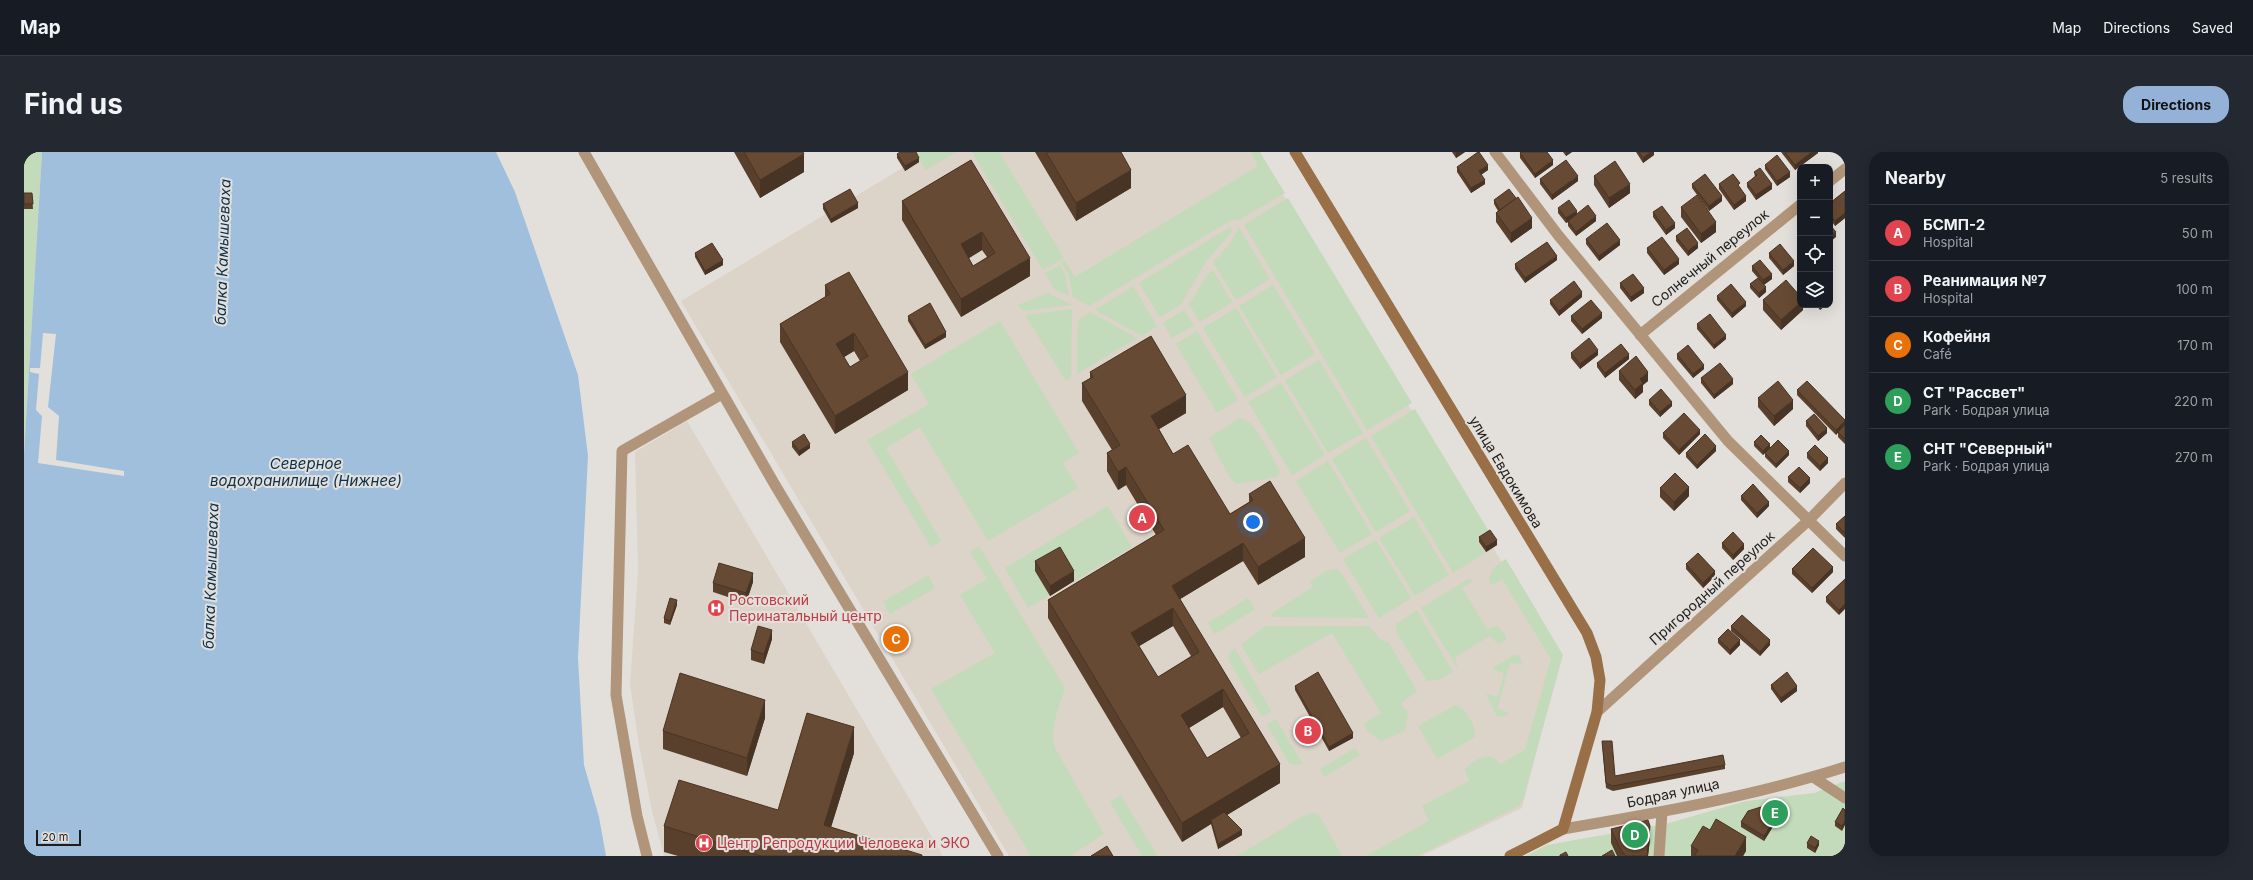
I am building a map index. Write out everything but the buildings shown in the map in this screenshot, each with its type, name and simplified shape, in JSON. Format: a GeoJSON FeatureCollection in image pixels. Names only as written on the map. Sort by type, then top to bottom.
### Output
{"type":"FeatureCollection","features":[{"type":"Feature","properties":{"kind":"main road","name":"улица Евдокимова"},"geometry":{"type":"LineString","coordinates":[[1295,152],[1587,633],[1596,657],[1600,680],[1597,712],[1563,829]]}},
{"type":"Feature","properties":{"kind":"main road","name":"Бодрая улица"},"geometry":{"type":"LineString","coordinates":[[1510,856],[1563,829]]}},
{"type":"Feature","properties":{"kind":"street"},"geometry":{"type":"LineString","coordinates":[[584,152],[722,394],[998,856]]}},
{"type":"Feature","properties":{"kind":"street"},"geometry":{"type":"LineString","coordinates":[[1495,152],[1558,235],[1728,441],[1845,556]]}},
{"type":"Feature","properties":{"kind":"street"},"geometry":{"type":"LineString","coordinates":[[1833,179],[1845,169]]}},
{"type":"Feature","properties":{"kind":"street","name":"Солнечный переулок"},"geometry":{"type":"LineString","coordinates":[[1640,335],[1797,207]]}},
{"type":"Feature","properties":{"kind":"street"},"geometry":{"type":"LineString","coordinates":[[647,856],[637,816],[616,695],[622,451],[722,394]]}},
{"type":"Feature","properties":{"kind":"street","name":"Пригородный переулок"},"geometry":{"type":"LineString","coordinates":[[1597,712],[1809,520],[1845,484]]}},
{"type":"Feature","properties":{"kind":"street","name":"Бодрая улица"},"geometry":{"type":"LineString","coordinates":[[1563,829],[1662,812],[1813,777],[1845,767]]}},
{"type":"Feature","properties":{"kind":"street"},"geometry":{"type":"LineString","coordinates":[[1813,777],[1845,798]]}},
{"type":"Feature","properties":{"kind":"street"},"geometry":{"type":"LineString","coordinates":[[1659,856],[1662,812]]}},
{"type":"Feature","properties":{"kind":"shaded area"},"geometry":{"type":"Polygon","coordinates":[[[929,152],[1258,152],[1560,660],[1522,808],[1421,856],[1009,856],[681,301],[929,152]]]}},
{"type":"Feature","properties":{"kind":"shaded area","name":"Ростовский Перинатальный центр"},"geometry":{"type":"Polygon","coordinates":[[[687,421],[943,856],[664,856],[652,811],[639,745],[630,684],[638,571],[635,452],[687,421]]]}},
{"type":"Feature","properties":{"kind":"green space"},"geometry":{"type":"Polygon","coordinates":[[[24,152],[42,152],[24,455],[24,152]]]}},
{"type":"Feature","properties":{"kind":"green space"},"geometry":{"type":"Polygon","coordinates":[[[915,152],[956,152],[926,170],[915,152]]]}},
{"type":"Feature","properties":{"kind":"green space"},"geometry":{"type":"Polygon","coordinates":[[[972,152],[999,152],[1064,258],[1043,270],[972,152]]]}},
{"type":"Feature","properties":{"kind":"green space"},"geometry":{"type":"Polygon","coordinates":[[[1251,152],[1260,152],[1285,193],[1239,220],[1233,219],[1089,306],[1073,297],[1069,276],[1062,263],[1065,261],[1075,277],[1258,166],[1251,152]]]}},
{"type":"Feature","properties":{"kind":"green space"},"geometry":{"type":"Polygon","coordinates":[[[1288,198],[1412,403],[1367,430],[1244,225],[1288,198]]]}},
{"type":"Feature","properties":{"kind":"green space"},"geometry":{"type":"Polygon","coordinates":[[[1230,227],[1232,232],[1207,260],[1181,304],[1160,317],[1139,283],[1230,227]]]}},
{"type":"Feature","properties":{"kind":"green space"},"geometry":{"type":"Polygon","coordinates":[[[1239,228],[1270,279],[1236,300],[1213,262],[1228,246],[1239,228]]]}},
{"type":"Feature","properties":{"kind":"green space"},"geometry":{"type":"Polygon","coordinates":[[[1060,265],[1065,274],[1069,296],[1054,289],[1045,273],[1060,265]]]}},
{"type":"Feature","properties":{"kind":"green space"},"geometry":{"type":"Polygon","coordinates":[[[1213,270],[1232,302],[1200,322],[1189,304],[1207,276],[1213,270]]]}},
{"type":"Feature","properties":{"kind":"green space"},"geometry":{"type":"Polygon","coordinates":[[[1273,285],[1315,354],[1281,375],[1239,306],[1273,285]]]}},
{"type":"Feature","properties":{"kind":"green space"},"geometry":{"type":"Polygon","coordinates":[[[1133,286],[1157,326],[1142,336],[1095,310],[1133,286]]]}},
{"type":"Feature","properties":{"kind":"green space"},"geometry":{"type":"Polygon","coordinates":[[[1048,293],[1072,305],[1023,311],[1018,305],[1048,293]]]}},
{"type":"Feature","properties":{"kind":"green space"},"geometry":{"type":"Polygon","coordinates":[[[1236,308],[1277,377],[1245,397],[1203,328],[1236,308]]]}},
{"type":"Feature","properties":{"kind":"green space"},"geometry":{"type":"Polygon","coordinates":[[[1072,309],[1071,378],[1066,381],[1025,315],[1072,309]]]}},
{"type":"Feature","properties":{"kind":"green space"},"geometry":{"type":"Polygon","coordinates":[[[1184,310],[1194,325],[1172,338],[1163,323],[1184,310]]]}},
{"type":"Feature","properties":{"kind":"green space"},"geometry":{"type":"Polygon","coordinates":[[[1090,312],[1137,338],[1077,374],[1078,320],[1090,312]]]}},
{"type":"Feature","properties":{"kind":"green space"},"geometry":{"type":"Polygon","coordinates":[[[1000,321],[1079,453],[1063,463],[1078,488],[988,541],[920,427],[886,448],[941,541],[931,547],[867,440],[929,404],[911,374],[1000,321]]]}},
{"type":"Feature","properties":{"kind":"green space"},"geometry":{"type":"Polygon","coordinates":[[[1197,331],[1238,400],[1217,413],[1176,344],[1197,331]]]}},
{"type":"Feature","properties":{"kind":"green space"},"geometry":{"type":"Polygon","coordinates":[[[1319,360],[1363,433],[1328,453],[1285,380],[1319,360]]]}},
{"type":"Feature","properties":{"kind":"green space"},"geometry":{"type":"Polygon","coordinates":[[[1281,383],[1325,455],[1292,475],[1248,402],[1281,383]]]}},
{"type":"Feature","properties":{"kind":"green space"},"geometry":{"type":"Polygon","coordinates":[[[1415,409],[1490,533],[1478,541],[1485,553],[1453,573],[1371,436],[1415,409]]]}},
{"type":"Feature","properties":{"kind":"green space"},"geometry":{"type":"Polygon","coordinates":[[[1239,418],[1251,424],[1257,431],[1280,471],[1277,477],[1237,484],[1230,478],[1209,438],[1239,418]]]}},
{"type":"Feature","properties":{"kind":"green space"},"geometry":{"type":"Polygon","coordinates":[[[1366,438],[1410,511],[1376,532],[1332,459],[1366,438]]]}},
{"type":"Feature","properties":{"kind":"green space"},"geometry":{"type":"Polygon","coordinates":[[[1328,461],[1372,534],[1340,553],[1296,481],[1328,461]]]}},
{"type":"Feature","properties":{"kind":"green space"},"geometry":{"type":"Polygon","coordinates":[[[1108,506],[1132,547],[1028,608],[1005,568],[1108,506]]]}},
{"type":"Feature","properties":{"kind":"green space"},"geometry":{"type":"Polygon","coordinates":[[[1414,517],[1449,575],[1415,596],[1379,538],[1414,517]]]}},
{"type":"Feature","properties":{"kind":"green space"},"geometry":{"type":"Polygon","coordinates":[[[1376,540],[1411,598],[1379,618],[1343,559],[1376,540]]]}},
{"type":"Feature","properties":{"kind":"green space"},"geometry":{"type":"Polygon","coordinates":[[[979,546],[1065,688],[1054,725],[1053,740],[1055,748],[1104,834],[1073,854],[1074,856],[1031,856],[931,689],[995,653],[960,595],[987,579],[970,552],[979,546]]]}},
{"type":"Feature","properties":{"kind":"green space"},"geometry":{"type":"Polygon","coordinates":[[[1506,559],[1563,655],[1523,800],[1519,806],[1417,856],[1366,856],[1429,821],[1422,806],[1469,781],[1465,770],[1473,762],[1489,756],[1494,758],[1500,764],[1525,750],[1551,659],[1502,579],[1491,585],[1490,576],[1493,569],[1506,559]]]}},
{"type":"Feature","properties":{"kind":"green space"},"geometry":{"type":"Polygon","coordinates":[[[1336,569],[1343,575],[1369,618],[1273,617],[1271,614],[1313,587],[1310,581],[1327,571],[1336,569]]]}},
{"type":"Feature","properties":{"kind":"green space"},"geometry":{"type":"Polygon","coordinates":[[[928,575],[935,588],[890,614],[883,602],[928,575]]]}},
{"type":"Feature","properties":{"kind":"green space"},"geometry":{"type":"Polygon","coordinates":[[[1468,579],[1472,582],[1462,588],[1487,629],[1498,626],[1506,636],[1506,640],[1498,644],[1490,636],[1455,657],[1458,669],[1421,608],[1468,579]]]}},
{"type":"Feature","properties":{"kind":"green space"},"geometry":{"type":"Polygon","coordinates":[[[1248,598],[1255,609],[1215,634],[1208,623],[1248,598]]]}},
{"type":"Feature","properties":{"kind":"green space"},"geometry":{"type":"Polygon","coordinates":[[[1417,610],[1453,672],[1439,680],[1427,681],[1397,633],[1396,624],[1417,610]]]}},
{"type":"Feature","properties":{"kind":"green space"},"geometry":{"type":"Polygon","coordinates":[[[1265,626],[1369,626],[1380,639],[1389,643],[1417,691],[1401,703],[1408,713],[1405,731],[1381,741],[1368,732],[1364,724],[1381,713],[1332,633],[1259,674],[1241,645],[1265,626]]]}},
{"type":"Feature","properties":{"kind":"green space"},"geometry":{"type":"Polygon","coordinates":[[[1235,648],[1271,711],[1262,717],[1228,659],[1231,651],[1235,648]]]}},
{"type":"Feature","properties":{"kind":"green space"},"geometry":{"type":"Polygon","coordinates":[[[1514,655],[1520,656],[1522,664],[1510,663],[1497,709],[1508,712],[1507,716],[1497,717],[1486,694],[1498,697],[1504,673],[1494,670],[1494,667],[1514,655]]]}},
{"type":"Feature","properties":{"kind":"green space"},"geometry":{"type":"Polygon","coordinates":[[[1456,705],[1464,710],[1470,718],[1474,727],[1475,737],[1437,759],[1418,726],[1456,705]]]}},
{"type":"Feature","properties":{"kind":"green space"},"geometry":{"type":"Polygon","coordinates":[[[1276,719],[1302,763],[1298,765],[1289,763],[1267,725],[1276,719]]]}},
{"type":"Feature","properties":{"kind":"green space"},"geometry":{"type":"Polygon","coordinates":[[[1355,748],[1360,755],[1324,777],[1320,769],[1355,748]]]}},
{"type":"Feature","properties":{"kind":"green space"},"geometry":{"type":"Polygon","coordinates":[[[1845,781],[1845,856],[1526,856],[1547,845],[1665,824],[1746,801],[1814,793],[1845,781]]]}},
{"type":"Feature","properties":{"kind":"green space"},"geometry":{"type":"Polygon","coordinates":[[[1121,795],[1157,855],[1156,856],[1142,856],[1110,802],[1121,795]]]}},
{"type":"Feature","properties":{"kind":"green space"},"geometry":{"type":"Polygon","coordinates":[[[1314,813],[1319,815],[1342,856],[1237,856],[1300,818],[1314,813]]]}},
{"type":"Feature","properties":{"kind":"water","name":"Северное водохранилище (Нижнее)"},"geometry":{"type":"Polygon","coordinates":[[[42,152],[496,152],[515,192],[578,375],[588,456],[578,658],[584,765],[599,817],[606,856],[24,856],[24,455],[42,152]]]}},
{"type":"Feature","properties":{"kind":"pier"},"geometry":{"type":"Polygon","coordinates":[[[43,333],[56,334],[48,407],[59,416],[56,460],[124,471],[124,476],[38,463],[42,416],[36,410],[39,374],[30,372],[30,368],[40,368],[43,333]]]}},
{"type":"Feature","properties":{"kind":"place","name":"БСМП-2"},"geometry":{"type":"Point","coordinates":[1142,518]}},
{"type":"Feature","properties":{"kind":"place","name":"Ростовский Перинатальный центр"},"geometry":{"type":"Point","coordinates":[716,608]}},
{"type":"Feature","properties":{"kind":"place","name":"Кофейня"},"geometry":{"type":"Point","coordinates":[896,639]}},
{"type":"Feature","properties":{"kind":"place","name":"Реанимация №7"},"geometry":{"type":"Point","coordinates":[1308,731]}},
{"type":"Feature","properties":{"kind":"place","name":"СНТ \"Северный\""},"geometry":{"type":"Point","coordinates":[1775,813]}},
{"type":"Feature","properties":{"kind":"place","name":"СТ \"Рассвет\""},"geometry":{"type":"Point","coordinates":[1635,835]}},
{"type":"Feature","properties":{"kind":"place","name":"Центр Репродукции Человека и ЭКО"},"geometry":{"type":"Point","coordinates":[704,843]}},
{"type":"Feature","properties":{"kind":"water label","name":"балка Камышеваха"},"geometry":{"type":"Point","coordinates":[223,252]}},
{"type":"Feature","properties":{"kind":"water label","name":"балка Камышеваха"},"geometry":{"type":"Point","coordinates":[211,576]}}]}
